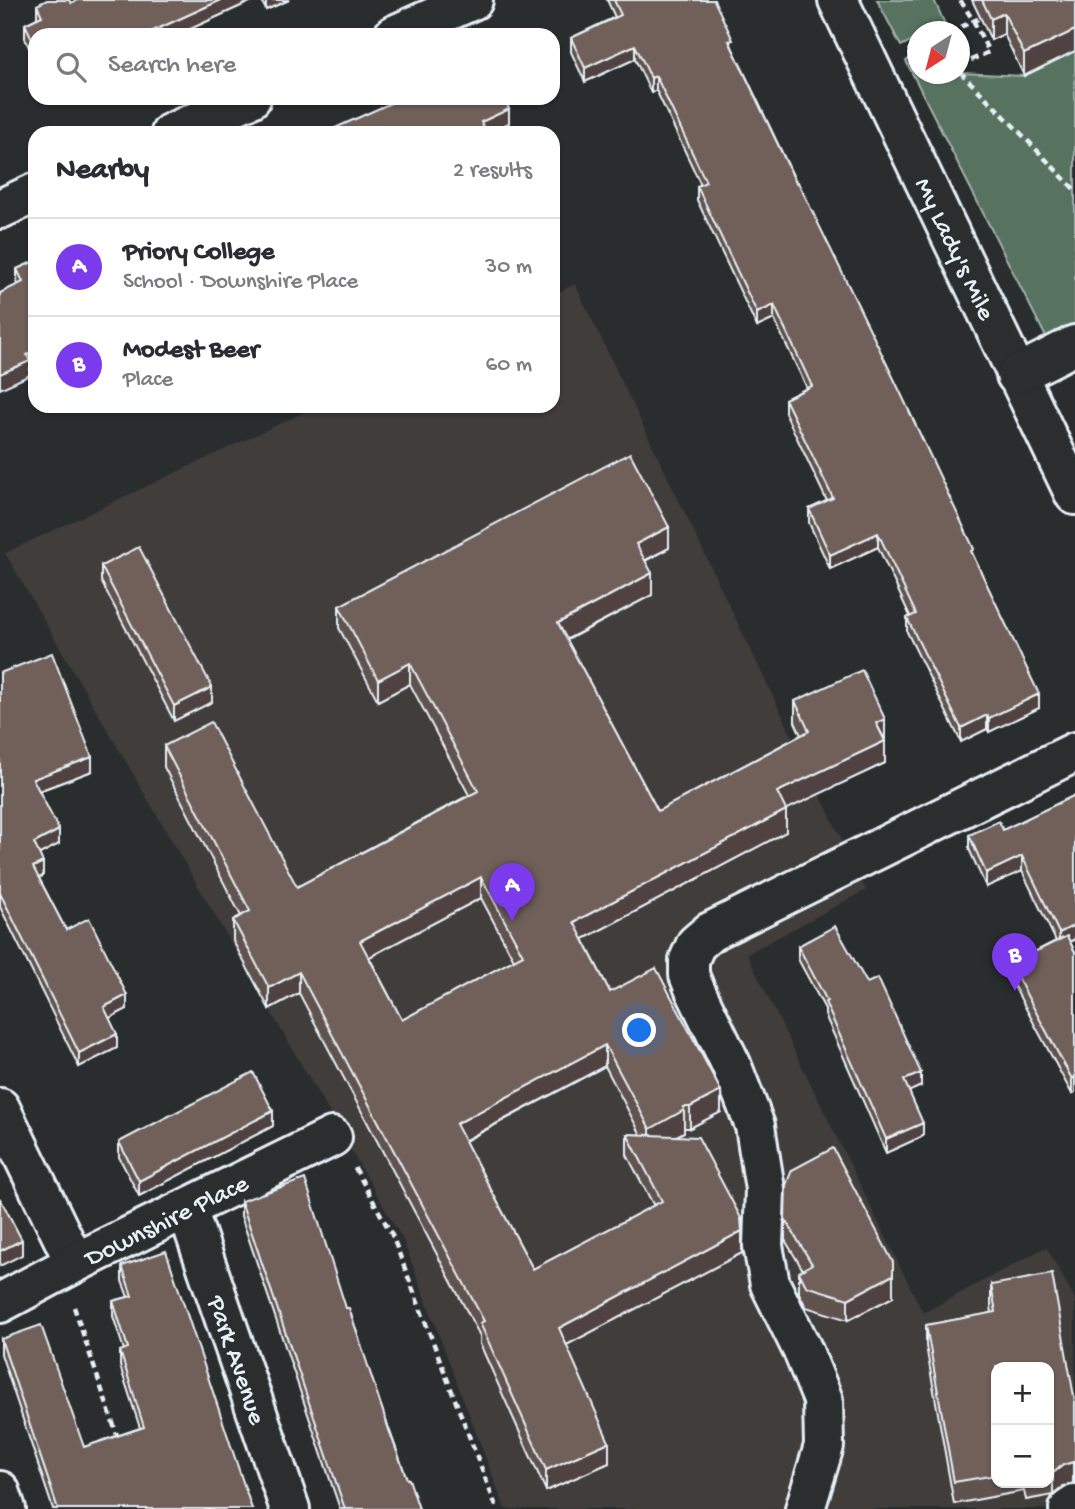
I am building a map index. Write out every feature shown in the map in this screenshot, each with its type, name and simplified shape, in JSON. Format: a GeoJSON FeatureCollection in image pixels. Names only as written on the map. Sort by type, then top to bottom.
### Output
{"type":"FeatureCollection","features":[{"type":"Feature","properties":{"kind":"street"},"geometry":{"type":"LineString","coordinates":[[410,28],[473,0]]}},
{"type":"Feature","properties":{"kind":"street","name":"My Lady's Mile"},"geometry":{"type":"LineString","coordinates":[[838,0],[1075,495]]}},
{"type":"Feature","properties":{"kind":"street"},"geometry":{"type":"LineString","coordinates":[[188,126],[235,105]]}},
{"type":"Feature","properties":{"kind":"street"},"geometry":{"type":"LineString","coordinates":[[0,209],[28,196]]}},
{"type":"Feature","properties":{"kind":"street"},"geometry":{"type":"LineString","coordinates":[[1016,375],[1075,345]]}},
{"type":"Feature","properties":{"kind":"street"},"geometry":{"type":"LineString","coordinates":[[805,1509],[824,1446],[823,1400],[803,1351],[770,1284],[763,1246],[765,1189],[755,1126],[731,1064],[695,990],[688,960],[696,944],[710,932],[1075,752]]}},
{"type":"Feature","properties":{"kind":"street"},"geometry":{"type":"LineString","coordinates":[[0,1108],[69,1267]]}},
{"type":"Feature","properties":{"kind":"street","name":"Downshire Place"},"geometry":{"type":"LineString","coordinates":[[0,1303],[332,1137]]}},
{"type":"Feature","properties":{"kind":"street","name":"Park Avenue"},"geometry":{"type":"LineString","coordinates":[[187,1209],[290,1509]]}},
{"type":"Feature","properties":{"kind":"street"},"geometry":{"type":"LineString","coordinates":[[0,1491],[6,1509]]}},
{"type":"Feature","properties":{"kind":"street"},"geometry":{"type":"LineString","coordinates":[[1069,1509],[1075,1505]]}},
{"type":"Feature","properties":{"kind":"path"},"geometry":{"type":"LineString","coordinates":[[960,0],[989,52],[970,61]]}},
{"type":"Feature","properties":{"kind":"path"},"geometry":{"type":"LineString","coordinates":[[970,22],[980,18]]}},
{"type":"Feature","properties":{"kind":"path"},"geometry":{"type":"LineString","coordinates":[[970,82],[1075,190]]}},
{"type":"Feature","properties":{"kind":"path"},"geometry":{"type":"LineString","coordinates":[[332,1137],[352,1161],[392,1235],[497,1509]]}},
{"type":"Feature","properties":{"kind":"path"},"geometry":{"type":"LineString","coordinates":[[69,1267],[120,1443]]}},
{"type":"Feature","properties":{"kind":"shaded area"},"geometry":{"type":"Polygon","coordinates":[[[575,284],[866,890],[747,954],[923,1313],[1046,1247],[1075,1299],[1075,1509],[505,1509],[403,1240],[5,553],[302,413],[560,413],[560,292],[575,284]]]}},
{"type":"Feature","properties":{"kind":"green space"},"geometry":{"type":"Polygon","coordinates":[[[877,0],[934,0],[944,21],[907,21],[907,43],[901,46],[877,0]]]}},
{"type":"Feature","properties":{"kind":"green space"},"geometry":{"type":"Polygon","coordinates":[[[1075,51],[1075,328],[1049,343],[918,84],[970,84],[970,73],[1024,76],[1075,51]]]}},
{"type":"Feature","properties":{"kind":"building"},"geometry":{"type":"Polygon","coordinates":[[[47,0],[69,0],[71,3],[77,0],[221,0],[159,28],[28,28],[28,30],[25,24],[42,16],[37,5],[47,0]]]}},
{"type":"Feature","properties":{"kind":"building"},"geometry":{"type":"Polygon","coordinates":[[[614,0],[714,0],[733,40],[729,41],[796,183],[798,182],[896,383],[1039,694],[961,728],[907,618],[916,614],[878,533],[830,555],[809,509],[833,498],[785,399],[812,386],[774,305],[757,313],[697,186],[706,182],[656,76],[651,78],[635,45],[585,68],[571,38],[621,15],[614,0]]]}},
{"type":"Feature","properties":{"kind":"building"},"geometry":{"type":"Polygon","coordinates":[[[982,0],[1075,0],[1075,30],[1024,54],[1004,13],[991,19],[982,0]]]}},
{"type":"Feature","properties":{"kind":"building"},"geometry":{"type":"Polygon","coordinates":[[[386,105],[507,105],[509,109],[481,122],[483,126],[340,126],[386,105]]]}},
{"type":"Feature","properties":{"kind":"building"},"geometry":{"type":"Polygon","coordinates":[[[28,264],[28,362],[0,374],[0,293],[23,282],[17,269],[28,264]]]}},
{"type":"Feature","properties":{"kind":"building"},"geometry":{"type":"Polygon","coordinates":[[[630,453],[669,527],[636,544],[652,573],[558,623],[658,811],[809,731],[795,701],[862,670],[885,719],[876,723],[885,741],[777,792],[786,810],[574,922],[610,992],[656,968],[721,1091],[690,1107],[683,1107],[684,1110],[650,1129],[605,1045],[456,1124],[533,1269],[662,1201],[627,1134],[698,1137],[741,1218],[742,1231],[559,1328],[609,1442],[546,1470],[480,1323],[484,1321],[299,972],[269,988],[233,920],[250,911],[164,746],[211,722],[297,887],[478,791],[410,663],[378,680],[339,606],[630,453]],[[481,877],[360,941],[402,1020],[523,955],[481,877]]]}},
{"type":"Feature","properties":{"kind":"building"},"geometry":{"type":"Polygon","coordinates":[[[139,547],[212,687],[174,706],[101,566],[139,547]]]}},
{"type":"Feature","properties":{"kind":"building"},"geometry":{"type":"Polygon","coordinates":[[[52,653],[92,757],[33,779],[59,830],[34,843],[43,862],[33,867],[66,930],[89,918],[127,995],[104,1007],[117,1034],[79,1053],[0,893],[0,673],[52,653]]]}},
{"type":"Feature","properties":{"kind":"building"},"geometry":{"type":"Polygon","coordinates":[[[1075,795],[1075,925],[1059,933],[1022,856],[986,873],[969,835],[999,821],[1003,830],[1075,795]]]}},
{"type":"Feature","properties":{"kind":"building"},"geometry":{"type":"Polygon","coordinates":[[[835,926],[867,983],[878,978],[921,1073],[904,1080],[923,1123],[886,1139],[825,1002],[827,1001],[798,946],[835,926]]]}},
{"type":"Feature","properties":{"kind":"building"},"geometry":{"type":"Polygon","coordinates":[[[1067,936],[1075,952],[1075,1077],[1072,1079],[1010,964],[1067,936]]]}},
{"type":"Feature","properties":{"kind":"building"},"geometry":{"type":"Polygon","coordinates":[[[253,1072],[273,1111],[139,1181],[119,1142],[253,1072]]]}},
{"type":"Feature","properties":{"kind":"building"},"geometry":{"type":"Polygon","coordinates":[[[833,1148],[893,1262],[893,1275],[848,1299],[806,1286],[799,1272],[812,1264],[785,1219],[786,1185],[792,1170],[833,1148]]]}},
{"type":"Feature","properties":{"kind":"building"},"geometry":{"type":"Polygon","coordinates":[[[305,1179],[346,1308],[349,1308],[389,1430],[419,1509],[345,1509],[241,1201],[305,1179]]]}},
{"type":"Feature","properties":{"kind":"building"},"geometry":{"type":"Polygon","coordinates":[[[0,1198],[22,1240],[0,1251],[0,1198]]]}},
{"type":"Feature","properties":{"kind":"building"},"geometry":{"type":"Polygon","coordinates":[[[166,1251],[252,1509],[58,1509],[1,1339],[41,1325],[84,1447],[144,1427],[120,1351],[128,1348],[113,1301],[132,1296],[122,1266],[166,1251]]]}},
{"type":"Feature","properties":{"kind":"building"},"geometry":{"type":"Polygon","coordinates":[[[1052,1274],[1075,1402],[1075,1462],[1063,1465],[1054,1472],[1054,1362],[991,1362],[991,1476],[954,1482],[926,1325],[996,1312],[991,1285],[1052,1274]]]}},
{"type":"Feature","properties":{"kind":"place","name":"Priory College"},"geometry":{"type":"Point","coordinates":[512,921]}},
{"type":"Feature","properties":{"kind":"place","name":"Modest Beer"},"geometry":{"type":"Point","coordinates":[1015,991]}}]}
